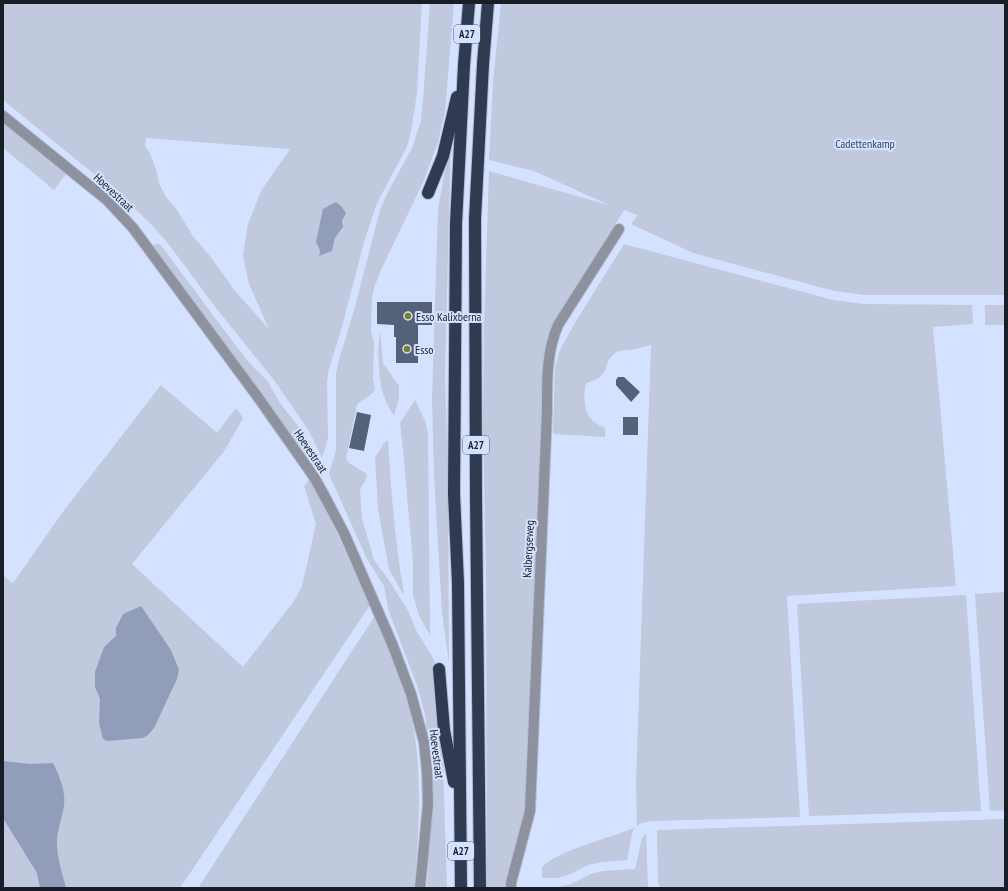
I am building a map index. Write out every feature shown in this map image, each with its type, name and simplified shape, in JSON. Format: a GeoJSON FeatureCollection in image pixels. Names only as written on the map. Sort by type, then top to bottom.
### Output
{"type":"FeatureCollection","features":[{"type":"Feature","properties":{"kind":"highway","name":"A27"},"geometry":{"type":"LineString","coordinates":[[461,888],[458,583],[454,486],[456,224],[464,65],[469,3]]}},
{"type":"Feature","properties":{"kind":"highway","name":"A27"},"geometry":{"type":"LineString","coordinates":[[480,888],[475,219],[483,64],[488,3]]}},
{"type":"Feature","properties":{"kind":"highway","name":"A27"},"geometry":{"type":"LineString","coordinates":[[428,193],[443,156],[464,65]]}},
{"type":"Feature","properties":{"kind":"highway","name":"A27"},"geometry":{"type":"LineString","coordinates":[[439,669],[444,730],[460,815]]}},
{"type":"Feature","properties":{"kind":"street","name":"Hoevestraat"},"geometry":{"type":"LineString","coordinates":[[3,116],[107,200],[133,228],[260,400],[314,477],[325,497],[344,533],[393,646],[411,694],[424,742],[428,771],[428,804],[420,888]]}},
{"type":"Feature","properties":{"kind":"street","name":"Kalbergseweg"},"geometry":{"type":"LineString","coordinates":[[511,888],[530,811],[546,428],[547,369],[553,337],[558,325],[619,228]]}},
{"type":"Feature","properties":{"kind":"green space"},"geometry":{"type":"Polygon","coordinates":[[[3,3],[422,3],[417,93],[411,132],[407,147],[377,203],[364,242],[342,327],[329,369],[327,381],[328,439],[322,458],[309,431],[274,380],[216,308],[167,242],[147,220],[116,192],[3,100],[3,3]],[[146,138],[145,146],[150,153],[157,172],[159,183],[166,197],[177,210],[192,235],[213,260],[235,291],[269,329],[249,284],[243,256],[248,224],[261,191],[290,149],[146,138]],[[343,227],[320,250],[319,255],[332,251],[335,238],[343,227]]]}},
{"type":"Feature","properties":{"kind":"green space"},"geometry":{"type":"Polygon","coordinates":[[[430,3],[454,3],[445,111],[438,142],[424,180],[381,270],[374,288],[372,298],[371,332],[374,342],[373,378],[375,390],[357,405],[346,458],[349,463],[367,474],[366,479],[360,489],[362,519],[374,560],[408,611],[416,630],[434,660],[437,675],[443,764],[447,888],[427,888],[433,780],[432,762],[425,715],[418,688],[388,609],[384,586],[366,557],[329,474],[336,450],[336,374],[339,360],[356,303],[380,210],[412,148],[421,121],[430,3]]]}},
{"type":"Feature","properties":{"kind":"green space","name":"Cadettenkamp"},"geometry":{"type":"Polygon","coordinates":[[[501,3],[1005,3],[1005,295],[864,295],[834,291],[693,253],[631,224],[638,215],[624,210],[555,325],[526,811],[508,888],[487,888],[486,576],[483,426],[484,324],[489,171],[609,205],[534,171],[489,160],[493,82],[501,3]]]}},
{"type":"Feature","properties":{"kind":"green space"},"geometry":{"type":"Polygon","coordinates":[[[3,123],[67,173],[54,190],[3,148],[3,123]]]}},
{"type":"Feature","properties":{"kind":"green space"},"geometry":{"type":"Polygon","coordinates":[[[451,137],[445,374],[448,477],[449,663],[442,613],[434,476],[432,399],[438,209],[451,137]]]}},
{"type":"Feature","properties":{"kind":"green space"},"geometry":{"type":"Polygon","coordinates":[[[160,244],[248,361],[268,382],[280,403],[304,434],[314,461],[312,466],[151,245],[160,244]]]}},
{"type":"Feature","properties":{"kind":"green space"},"geometry":{"type":"Polygon","coordinates":[[[624,244],[833,300],[863,304],[972,305],[973,324],[933,327],[956,586],[787,596],[800,817],[652,821],[641,823],[637,827],[636,782],[651,345],[617,352],[609,360],[604,373],[600,377],[586,383],[584,400],[587,411],[592,420],[605,428],[605,437],[553,434],[555,367],[560,350],[576,321],[624,244]]]}},
{"type":"Feature","properties":{"kind":"green space"},"geometry":{"type":"Polygon","coordinates":[[[985,305],[1005,305],[1005,325],[985,325],[985,305]]]}},
{"type":"Feature","properties":{"kind":"green space"},"geometry":{"type":"Polygon","coordinates":[[[380,331],[383,363],[399,386],[399,399],[394,416],[385,399],[380,381],[378,355],[380,331]]]}},
{"type":"Feature","properties":{"kind":"green space"},"geometry":{"type":"Polygon","coordinates":[[[161,385],[217,433],[236,408],[243,418],[225,450],[132,564],[243,667],[294,601],[301,588],[316,524],[304,486],[311,477],[370,605],[180,888],[3,888],[3,576],[13,583],[65,509],[161,385]]]}},
{"type":"Feature","properties":{"kind":"green space"},"geometry":{"type":"Polygon","coordinates":[[[415,400],[426,423],[428,434],[430,635],[419,616],[413,595],[413,563],[400,423],[415,400]]]}},
{"type":"Feature","properties":{"kind":"green space"},"geometry":{"type":"Polygon","coordinates":[[[388,440],[390,478],[403,594],[389,569],[378,509],[375,458],[384,443],[388,440]]]}},
{"type":"Feature","properties":{"kind":"green space"},"geometry":{"type":"Polygon","coordinates":[[[1005,592],[1005,810],[990,811],[975,594],[1005,592]]]}},
{"type":"Feature","properties":{"kind":"green space"},"geometry":{"type":"Polygon","coordinates":[[[966,595],[981,811],[809,816],[797,604],[966,595]]]}},
{"type":"Feature","properties":{"kind":"green space"},"geometry":{"type":"Polygon","coordinates":[[[376,614],[403,686],[411,715],[417,749],[419,809],[414,888],[198,888],[376,614]]]}},
{"type":"Feature","properties":{"kind":"green space"},"geometry":{"type":"Polygon","coordinates":[[[1005,819],[1005,888],[660,888],[658,882],[657,830],[1005,819]]]}},
{"type":"Feature","properties":{"kind":"green space"},"geometry":{"type":"Polygon","coordinates":[[[636,827],[633,830],[627,860],[602,862],[588,865],[568,875],[557,878],[542,878],[542,867],[562,854],[636,827]]]}},
{"type":"Feature","properties":{"kind":"green space"},"geometry":{"type":"Polygon","coordinates":[[[646,833],[648,888],[542,888],[571,884],[591,874],[603,871],[635,869],[642,838],[646,833]]]}},
{"type":"Feature","properties":{"kind":"shaded area"},"geometry":{"type":"Polygon","coordinates":[[[336,202],[346,213],[342,221],[343,227],[335,238],[332,251],[319,256],[320,250],[316,242],[323,209],[336,202]]]}},
{"type":"Feature","properties":{"kind":"shaded area"},"geometry":{"type":"Polygon","coordinates":[[[141,606],[171,650],[179,670],[177,679],[154,728],[148,735],[143,738],[107,741],[103,739],[99,723],[100,699],[95,687],[95,672],[104,647],[116,636],[116,628],[123,614],[141,606]]]}},
{"type":"Feature","properties":{"kind":"shaded area"},"geometry":{"type":"Polygon","coordinates":[[[3,761],[31,764],[53,763],[60,778],[64,794],[57,851],[66,888],[40,888],[37,873],[3,818],[3,761]]]}},
{"type":"Feature","properties":{"kind":"building"},"geometry":{"type":"Polygon","coordinates":[[[377,302],[432,302],[432,325],[418,325],[418,363],[396,363],[396,337],[394,337],[394,325],[377,324],[377,302]]]}},
{"type":"Feature","properties":{"kind":"building"},"geometry":{"type":"Polygon","coordinates":[[[618,377],[624,377],[640,392],[631,402],[616,385],[616,380],[618,377]]]}},
{"type":"Feature","properties":{"kind":"building"},"geometry":{"type":"Polygon","coordinates":[[[357,412],[371,415],[364,451],[349,448],[357,412]]]}},
{"type":"Feature","properties":{"kind":"building"},"geometry":{"type":"Polygon","coordinates":[[[623,417],[638,417],[638,435],[623,435],[623,417]]]}},
{"type":"Feature","properties":{"kind":"place","name":"Esso Kalixberna"},"geometry":{"type":"Point","coordinates":[408,316]}},
{"type":"Feature","properties":{"kind":"place","name":"Esso"},"geometry":{"type":"Point","coordinates":[407,349]}}]}
